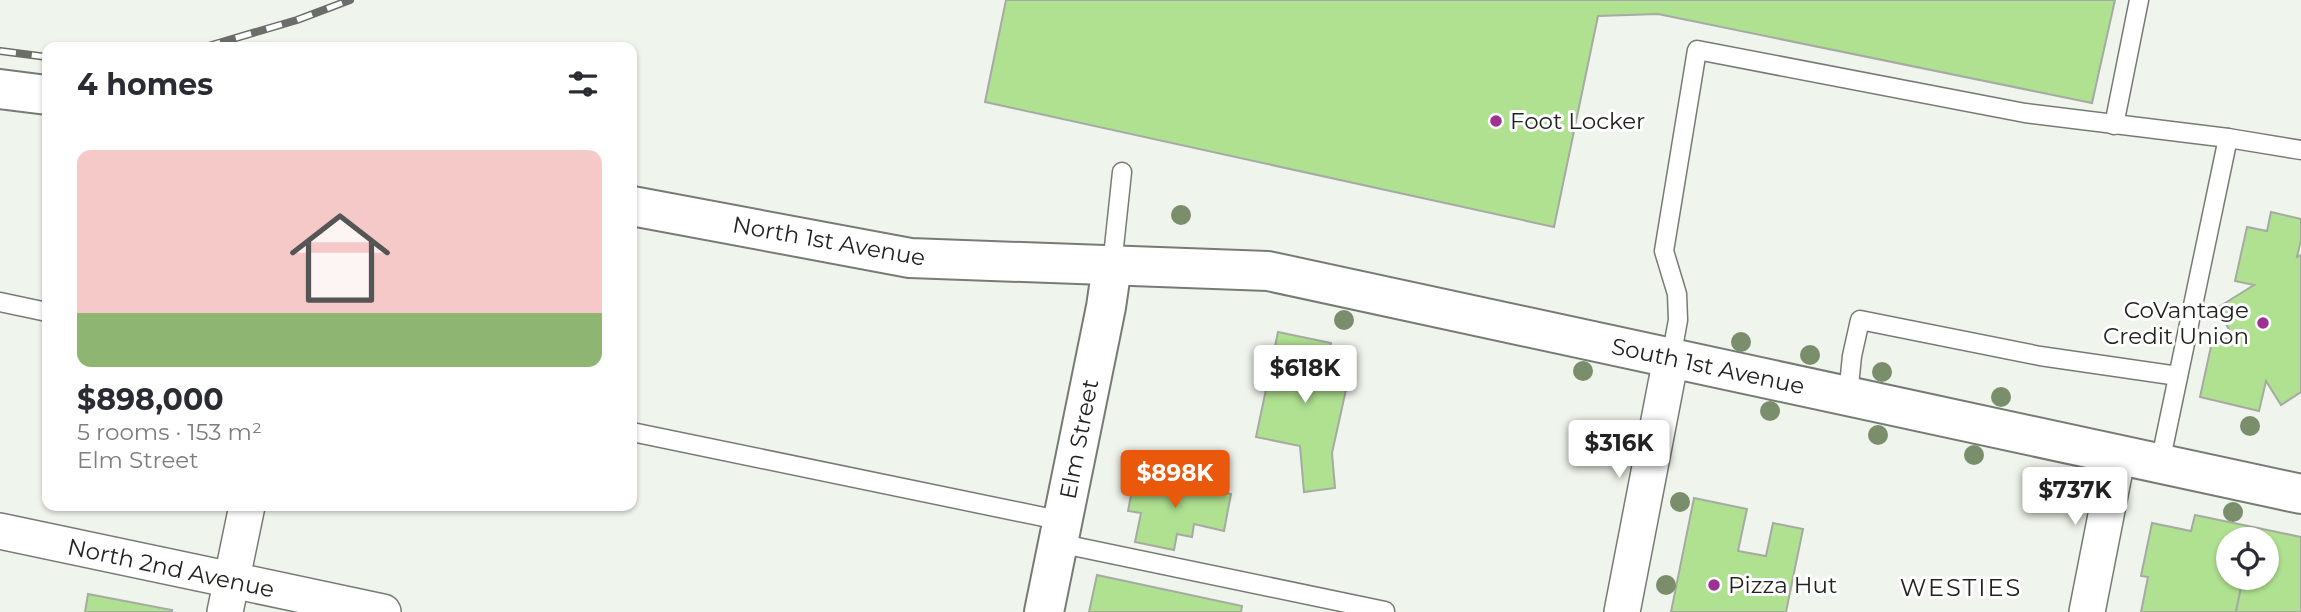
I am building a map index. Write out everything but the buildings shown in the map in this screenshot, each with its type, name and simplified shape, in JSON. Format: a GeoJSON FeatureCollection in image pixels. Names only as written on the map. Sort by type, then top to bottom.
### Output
{"type":"FeatureCollection","features":[{"type":"Feature","properties":{"kind":"main road"},"geometry":{"type":"LineString","coordinates":[[0,89],[42,94]]}},
{"type":"Feature","properties":{"kind":"main road","name":"North 1st Avenue"},"geometry":{"type":"LineString","coordinates":[[637,206],[910,258],[1112,266]]}},
{"type":"Feature","properties":{"kind":"main road","name":"South 1st Avenue"},"geometry":{"type":"LineString","coordinates":[[1112,266],[1268,271],[2301,494]]}},
{"type":"Feature","properties":{"kind":"main road","name":"Elm Street"},"geometry":{"type":"LineString","coordinates":[[1044,612],[1112,266]]}},
{"type":"Feature","properties":{"kind":"street"},"geometry":{"type":"LineString","coordinates":[[1622,612],[1671,358]]}},
{"type":"Feature","properties":{"kind":"street"},"geometry":{"type":"LineString","coordinates":[[2087,612],[2118,454]]}},
{"type":"Feature","properties":{"kind":"street"},"geometry":{"type":"LineString","coordinates":[[229,596],[246,511]]}},
{"type":"Feature","properties":{"kind":"street","name":"North 2nd Avenue"},"geometry":{"type":"LineString","coordinates":[[0,531],[229,596],[383,612]]}},
{"type":"Feature","properties":{"kind":"lane"},"geometry":{"type":"LineString","coordinates":[[2114,125],[2139,0]]}},
{"type":"Feature","properties":{"kind":"lane"},"geometry":{"type":"LineString","coordinates":[[1671,358],[1678,320],[1676,294],[1664,251],[1697,50],[2025,113],[2228,138],[2301,150]]}},
{"type":"Feature","properties":{"kind":"lane"},"geometry":{"type":"LineString","coordinates":[[2160,463],[2228,138]]}},
{"type":"Feature","properties":{"kind":"lane"},"geometry":{"type":"LineString","coordinates":[[1112,266],[1122,172]]}},
{"type":"Feature","properties":{"kind":"lane"},"geometry":{"type":"LineString","coordinates":[[0,302],[42,311]]}},
{"type":"Feature","properties":{"kind":"lane"},"geometry":{"type":"LineString","coordinates":[[1848,396],[1852,356],[1860,320],[2040,356],[2178,376]]}},
{"type":"Feature","properties":{"kind":"lane"},"geometry":{"type":"LineString","coordinates":[[637,433],[1385,611]]}},
{"type":"Feature","properties":{"kind":"railway"},"geometry":{"type":"LineString","coordinates":[[222,42],[297,20],[350,0]]}},
{"type":"Feature","properties":{"kind":"railway"},"geometry":{"type":"LineString","coordinates":[[0,51],[42,56]]}},
{"type":"Feature","properties":{"kind":"place","name":"Foot Locker"},"geometry":{"type":"Point","coordinates":[1496,121]}},
{"type":"Feature","properties":{"kind":"place","name":"CoVantage Credit Union"},"geometry":{"type":"Point","coordinates":[2263,323]}},
{"type":"Feature","properties":{"kind":"place","name":"Pizza Hut"},"geometry":{"type":"Point","coordinates":[1714,585]}},
{"type":"Feature","properties":{"kind":"district","name":"WESTIES"},"geometry":{"type":"Point","coordinates":[1961,588]}}]}
